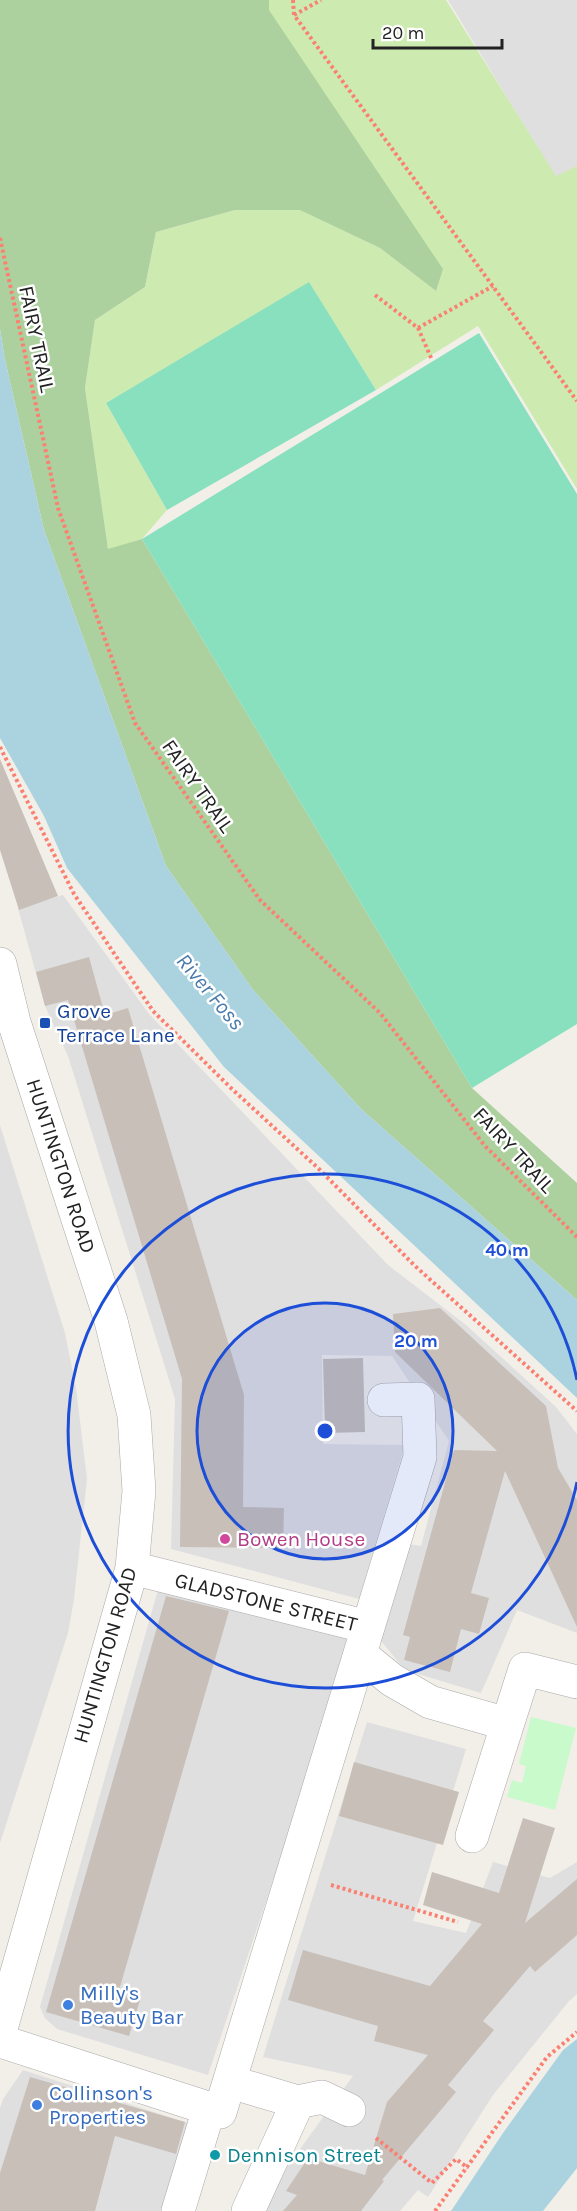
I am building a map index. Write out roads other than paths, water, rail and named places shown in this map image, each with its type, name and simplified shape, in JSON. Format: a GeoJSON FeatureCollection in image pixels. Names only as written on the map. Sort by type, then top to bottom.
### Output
{"type":"FeatureCollection","features":[{"type":"Feature","properties":{"kind":"street","name":"HUNTINGTON ROAD"},"geometry":{"type":"LineString","coordinates":[[0,964],[7,1025],[111,1321],[134,1415],[139,1491],[132,1568],[0,2032]]}},
{"type":"Feature","properties":{"kind":"street","name":"GLADSTONE STREET"},"geometry":{"type":"LineString","coordinates":[[364,1641],[420,1457],[418,1399],[384,1400]]}},
{"type":"Feature","properties":{"kind":"street","name":"GLADSTONE STREET"},"geometry":{"type":"LineString","coordinates":[[132,1568],[364,1641],[392,1680],[430,1702],[507,1724]]}},
{"type":"Feature","properties":{"kind":"street"},"geometry":{"type":"LineString","coordinates":[[0,2041],[220,2112],[364,1641]]}},
{"type":"Feature","properties":{"kind":"street"},"geometry":{"type":"LineString","coordinates":[[472,1836],[525,1669],[577,1682]]}},
{"type":"Feature","properties":{"kind":"street"},"geometry":{"type":"LineString","coordinates":[[230,2082],[298,2102],[322,2097],[349,2110]]}},
{"type":"Feature","properties":{"kind":"street"},"geometry":{"type":"LineString","coordinates":[[248,2211],[298,2102]]}},
{"type":"Feature","properties":{"kind":"street"},"geometry":{"type":"LineString","coordinates":[[178,2211],[209,2109]]}},
{"type":"Feature","properties":{"kind":"water","name":"River Foss"},"geometry":{"type":"Polygon","coordinates":[[[0,329],[44,530],[166,866],[253,990],[361,1109],[577,1300],[577,1398],[224,1067],[67,868],[44,816],[0,738],[0,329]]]}},
{"type":"Feature","properties":{"kind":"water"},"geometry":{"type":"Polygon","coordinates":[[[577,2039],[577,2168],[543,2211],[451,2211],[503,2133],[563,2050],[577,2039]]]}},
{"type":"Feature","properties":{"kind":"place","name":"Grove Terrace Lane"},"geometry":{"type":"Point","coordinates":[45,1023]}},
{"type":"Feature","properties":{"kind":"place","name":"Bowen House"},"geometry":{"type":"Point","coordinates":[225,1539]}},
{"type":"Feature","properties":{"kind":"place","name":"Milly's Beauty Bar"},"geometry":{"type":"Point","coordinates":[68,2005]}},
{"type":"Feature","properties":{"kind":"place","name":"Collinson's Properties"},"geometry":{"type":"Point","coordinates":[37,2105]}},
{"type":"Feature","properties":{"kind":"place","name":"Dennison Street"},"geometry":{"type":"Point","coordinates":[215,2155]}}]}
